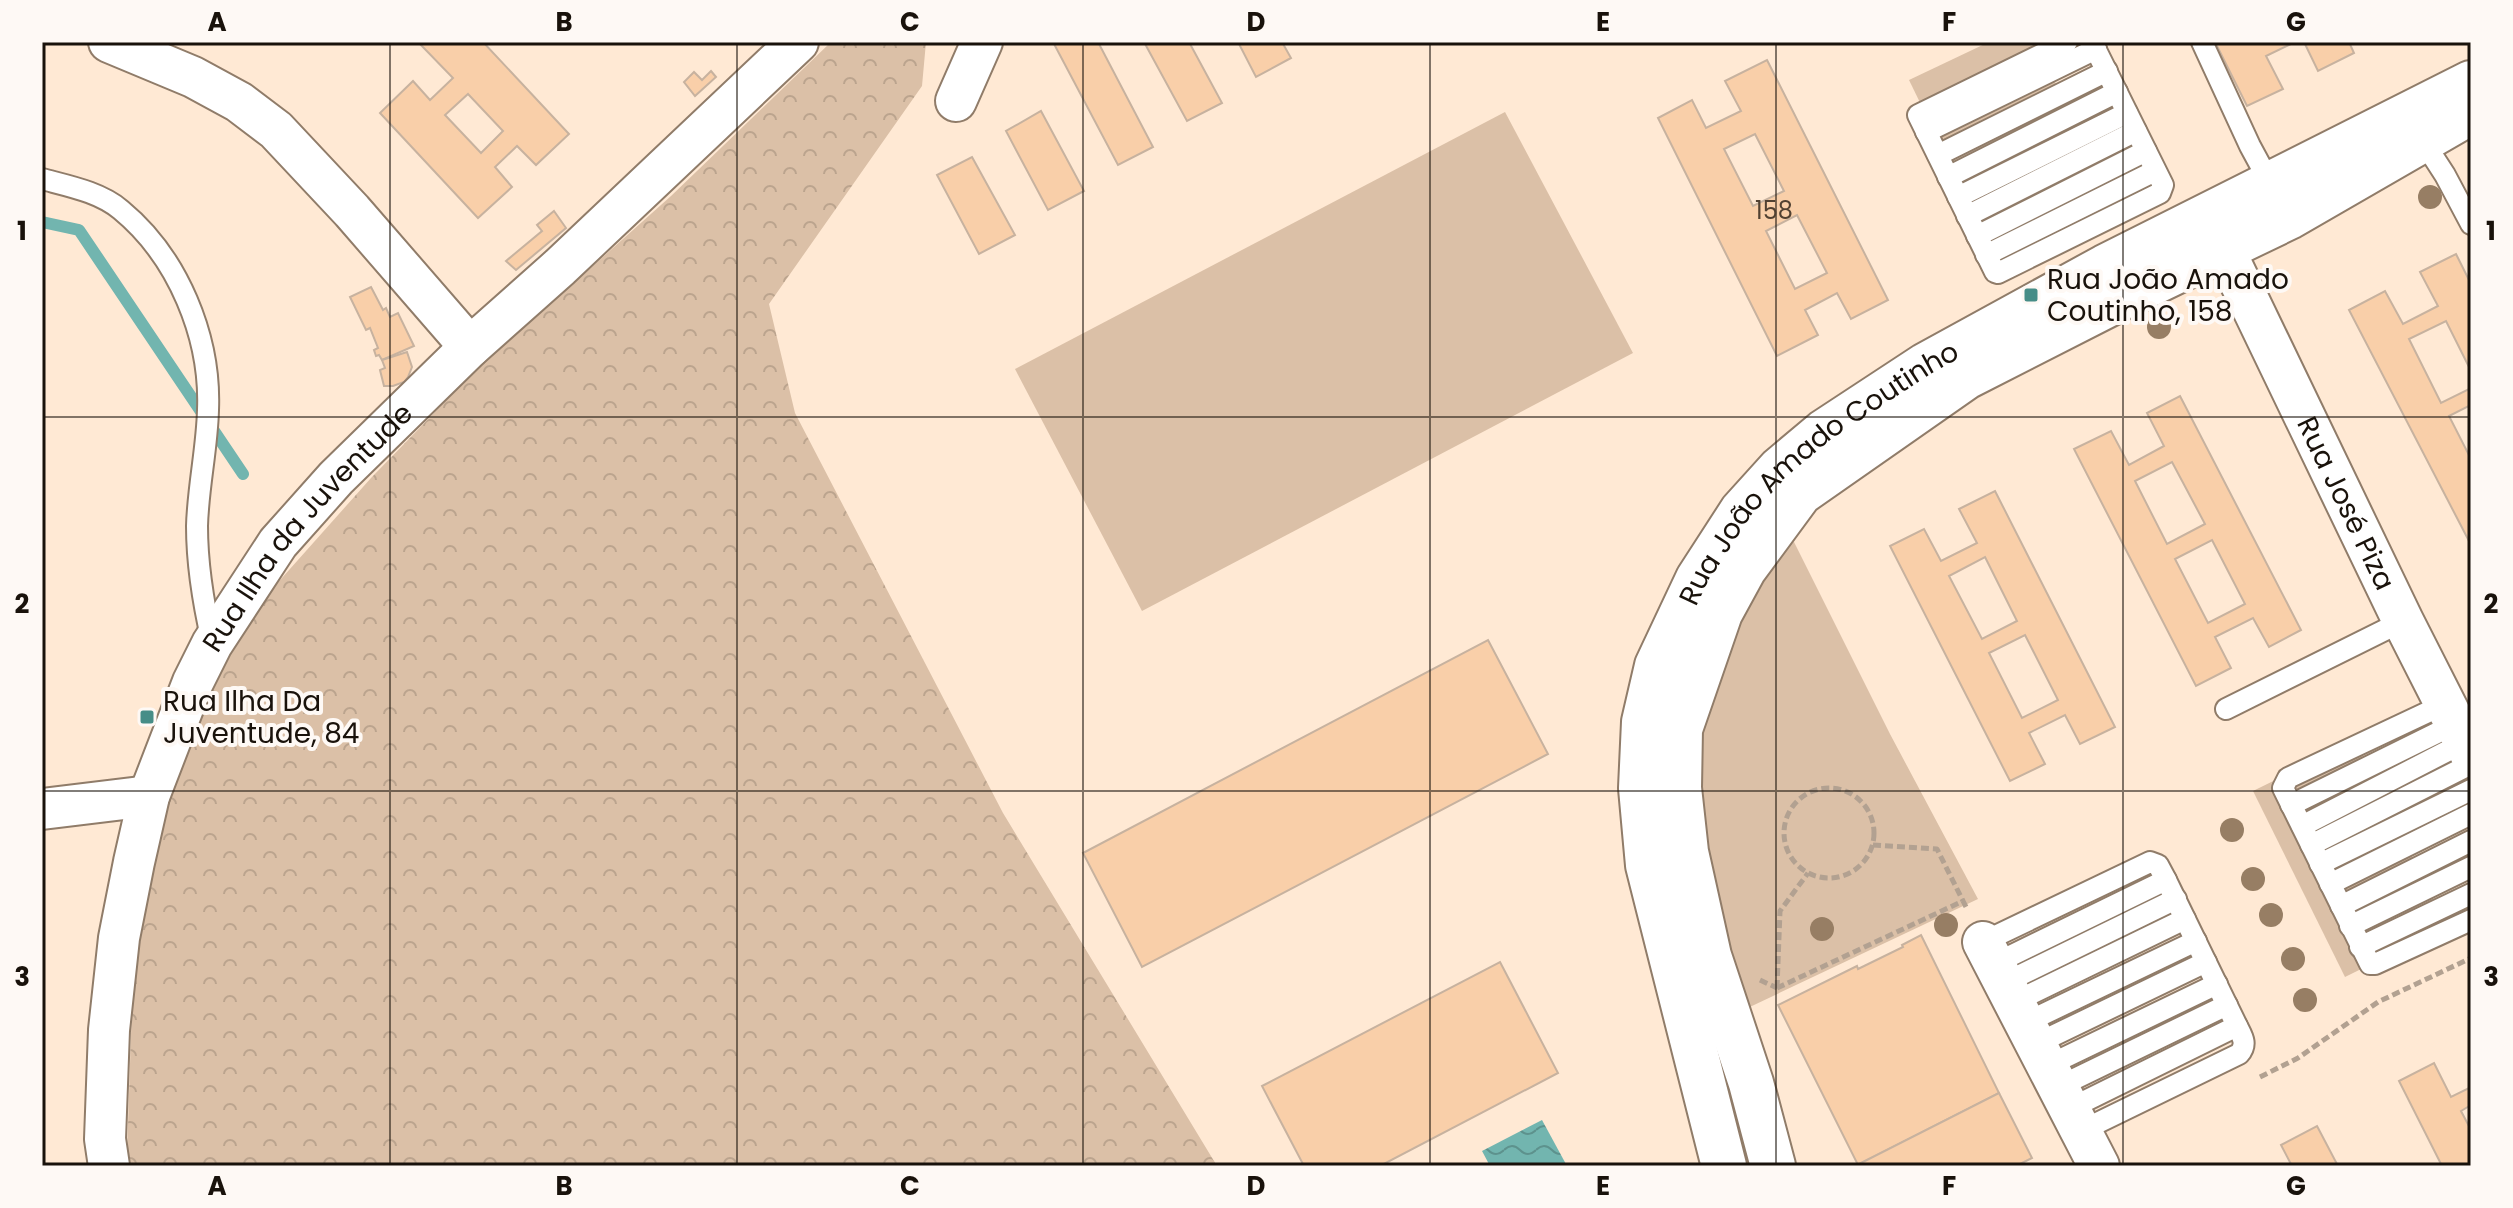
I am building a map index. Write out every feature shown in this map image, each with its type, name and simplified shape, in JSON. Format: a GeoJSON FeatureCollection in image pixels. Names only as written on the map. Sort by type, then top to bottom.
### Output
{"type":"FeatureCollection","features":[{"type":"Feature","properties":{"kind":"street"},"geometry":{"type":"LineString","coordinates":[[109,42],[193,77],[239,102],[276,130],[392,255],[470,347]]}},
{"type":"Feature","properties":{"kind":"street","name":"Rua Ilha da Juventude"},"geometry":{"type":"LineString","coordinates":[[109,1166],[105,1139],[109,1030],[119,938],[149,796],[193,682],[212,644],[278,543],[346,468],[470,347],[560,267],[798,42]]}},
{"type":"Feature","properties":{"kind":"street"},"geometry":{"type":"LineString","coordinates":[[956,101],[982,42]]}},
{"type":"Feature","properties":{"kind":"street","name":"Rua João Amado Coutinho"},"geometry":{"type":"LineString","coordinates":[[1773,1166],[1751,1083],[1709,956],[1686,852],[1680,800],[1680,729],[1720,613],[1744,569],[1800,493],[1966,377],[2119,299],[2215,233],[2270,183],[2471,83]]}},
{"type":"Feature","properties":{"kind":"street","name":"Rua João Amado Coutinho"},"geometry":{"type":"LineString","coordinates":[[1724,1166],[1648,865],[1641,788],[1644,722],[1657,666],[1698,579],[1742,511],[1780,469],[1824,432],[2096,248],[2215,233],[2289,217],[2471,112]]}},
{"type":"Feature","properties":{"kind":"street","name":"Rua José Piza"},"geometry":{"type":"LineString","coordinates":[[2215,233],[2461,738]]}},
{"type":"Feature","properties":{"kind":"street"},"geometry":{"type":"LineString","coordinates":[[42,809],[149,796]]}},
{"type":"Feature","properties":{"kind":"street"},"geometry":{"type":"LineString","coordinates":[[2031,1035],[2099,1166]]}},
{"type":"Feature","properties":{"kind":"lane"},"geometry":{"type":"LineString","coordinates":[[1926,132],[2094,45],[2163,185],[2160,193],[2096,248],[1999,274],[1995,272],[1967,216],[1938,155],[1926,132],[1918,115],[2067,42]]}},
{"type":"Feature","properties":{"kind":"lane"},"geometry":{"type":"LineString","coordinates":[[2202,42],[2270,183]]}},
{"type":"Feature","properties":{"kind":"lane"},"geometry":{"type":"LineString","coordinates":[[1938,155],[2107,71]]}},
{"type":"Feature","properties":{"kind":"lane"},"geometry":{"type":"LineString","coordinates":[[1948,177],[2117,92]]}},
{"type":"Feature","properties":{"kind":"lane"},"geometry":{"type":"LineString","coordinates":[[1958,197],[2131,122]]}},
{"type":"Feature","properties":{"kind":"lane"},"geometry":{"type":"LineString","coordinates":[[1967,216],[2131,122]]}},
{"type":"Feature","properties":{"kind":"lane"},"geometry":{"type":"LineString","coordinates":[[2423,141],[2471,224]]}},
{"type":"Feature","properties":{"kind":"lane"},"geometry":{"type":"LineString","coordinates":[[1982,246],[2146,151]]}},
{"type":"Feature","properties":{"kind":"lane"},"geometry":{"type":"LineString","coordinates":[[1982,246],[2155,171]]}},
{"type":"Feature","properties":{"kind":"lane"},"geometry":{"type":"LineString","coordinates":[[42,179],[82,189],[120,208],[170,267],[188,301],[204,356],[209,407],[197,523],[202,594],[212,644]]}},
{"type":"Feature","properties":{"kind":"lane"},"geometry":{"type":"LineString","coordinates":[[2226,709],[2403,621]]}},
{"type":"Feature","properties":{"kind":"lane"},"geometry":{"type":"LineString","coordinates":[[2461,738],[2291,805],[2368,962],[2375,964],[2471,920]]}},
{"type":"Feature","properties":{"kind":"lane"},"geometry":{"type":"LineString","coordinates":[[2306,835],[2461,738]]}},
{"type":"Feature","properties":{"kind":"lane"},"geometry":{"type":"LineString","coordinates":[[2320,864],[2471,790]]}},
{"type":"Feature","properties":{"kind":"lane"},"geometry":{"type":"LineString","coordinates":[[2330,884],[2471,814]]}},
{"type":"Feature","properties":{"kind":"lane"},"geometry":{"type":"LineString","coordinates":[[2341,906],[2471,841]]}},
{"type":"Feature","properties":{"kind":"lane"},"geometry":{"type":"LineString","coordinates":[[2350,926],[2471,867]]}},
{"type":"Feature","properties":{"kind":"lane"},"geometry":{"type":"LineString","coordinates":[[2166,880],[2244,1040],[2244,1046],[2239,1054],[2031,1035],[2166,880]]}},
{"type":"Feature","properties":{"kind":"lane"},"geometry":{"type":"LineString","coordinates":[[2360,947],[2471,894]]}},
{"type":"Feature","properties":{"kind":"lane"},"geometry":{"type":"LineString","coordinates":[[2031,1035],[2176,899]]}},
{"type":"Feature","properties":{"kind":"lane"},"geometry":{"type":"LineString","coordinates":[[2031,1035],[2185,919]]}},
{"type":"Feature","properties":{"kind":"lane"},"geometry":{"type":"LineString","coordinates":[[2031,1035],[2196,941]]}},
{"type":"Feature","properties":{"kind":"lane"},"geometry":{"type":"LineString","coordinates":[[2031,1035],[2206,962]]}},
{"type":"Feature","properties":{"kind":"lane"},"geometry":{"type":"LineString","coordinates":[[2031,1035],[2217,984]]}},
{"type":"Feature","properties":{"kind":"lane"},"geometry":{"type":"LineString","coordinates":[[2031,1035],[2227,1005]]}},
{"type":"Feature","properties":{"kind":"path"},"geometry":{"type":"LineString","coordinates":[[1815,789],[1845,789],[1858,796],[1868,808],[1874,822],[1873,845],[1863,864],[1851,873],[1837,878],[1822,878],[1796,864],[1787,851],[1785,822],[1791,808],[1801,797],[1815,789]]}},
{"type":"Feature","properties":{"kind":"path"},"geometry":{"type":"LineString","coordinates":[[1873,845],[1937,849],[2031,1035]]}},
{"type":"Feature","properties":{"kind":"path"},"geometry":{"type":"LineString","coordinates":[[1808,873],[1780,911],[1777,988],[1963,901]]}},
{"type":"Feature","properties":{"kind":"path"},"geometry":{"type":"LineString","coordinates":[[2298,1058],[2378,1002],[2471,958]]}},
{"type":"Feature","properties":{"kind":"green space"},"geometry":{"type":"Polygon","coordinates":[[[831,42],[926,42],[922,86],[769,304],[795,413],[1003,813],[1217,1166],[129,1166],[133,973],[166,805],[202,700],[265,597],[371,478],[471,375],[671,196],[831,42]]]}},
{"type":"Feature","properties":{"kind":"green space"},"geometry":{"type":"Polygon","coordinates":[[[1989,42],[2036,42],[2065,103],[1948,160],[1909,80],[1989,42]]]}},
{"type":"Feature","properties":{"kind":"green space"},"geometry":{"type":"Polygon","coordinates":[[[1505,112],[1633,353],[1142,611],[1015,369],[1505,112]]]}},
{"type":"Feature","properties":{"kind":"green space"},"geometry":{"type":"Polygon","coordinates":[[[1776,506],[1890,734],[1978,899],[1718,1022],[1681,880],[1709,600],[1776,506]]]}},
{"type":"Feature","properties":{"kind":"green space"},"geometry":{"type":"Polygon","coordinates":[[[2355,741],[2446,927],[2345,977],[2253,791],[2355,741]]]}},
{"type":"Feature","properties":{"kind":"water"},"geometry":{"type":"Polygon","coordinates":[[[1542,1120],[1567,1166],[1490,1166],[1482,1151],[1542,1120]]]}},
{"type":"Feature","properties":{"kind":"building"},"geometry":{"type":"Polygon","coordinates":[[[418,42],[483,42],[569,134],[536,165],[517,146],[495,167],[512,187],[478,218],[380,113],[413,81],[430,100],[453,78],[418,42]],[[468,94],[445,115],[481,153],[503,131],[468,94]]]}},
{"type":"Feature","properties":{"kind":"building"},"geometry":{"type":"Polygon","coordinates":[[[1053,42],[1098,42],[1153,147],[1118,165],[1053,42]]]}},
{"type":"Feature","properties":{"kind":"building"},"geometry":{"type":"Polygon","coordinates":[[[1144,42],[1189,42],[1222,103],[1187,121],[1144,42]]]}},
{"type":"Feature","properties":{"kind":"building"},"geometry":{"type":"Polygon","coordinates":[[[1238,42],[1282,42],[1291,58],[1256,77],[1238,42]]]}},
{"type":"Feature","properties":{"kind":"building"},"geometry":{"type":"Polygon","coordinates":[[[2215,42],[2295,42],[2266,56],[2283,89],[2247,106],[2215,42]]]}},
{"type":"Feature","properties":{"kind":"building"},"geometry":{"type":"Polygon","coordinates":[[[2304,42],[2349,42],[2354,53],[2318,71],[2304,42]]]}},
{"type":"Feature","properties":{"kind":"building"},"geometry":{"type":"Polygon","coordinates":[[[1767,60],[1888,300],[1851,319],[1837,293],[1805,310],[1818,335],[1777,356],[1658,118],[1692,100],[1706,128],[1741,111],[1725,81],[1767,60]],[[1755,134],[1724,149],[1753,206],[1784,191],[1755,134]],[[1797,215],[1766,231],[1795,289],[1827,273],[1797,215]]]}},
{"type":"Feature","properties":{"kind":"building"},"geometry":{"type":"Polygon","coordinates":[[[711,71],[716,77],[695,96],[684,82],[694,72],[702,80],[711,71]]]}},
{"type":"Feature","properties":{"kind":"building"},"geometry":{"type":"Polygon","coordinates":[[[1041,111],[1084,191],[1048,210],[1006,131],[1041,111]]]}},
{"type":"Feature","properties":{"kind":"building"},"geometry":{"type":"Polygon","coordinates":[[[972,157],[1015,235],[979,254],[937,175],[972,157]]]}},
{"type":"Feature","properties":{"kind":"building"},"geometry":{"type":"Polygon","coordinates":[[[554,211],[566,228],[516,270],[506,261],[542,231],[537,225],[554,211]]]}},
{"type":"Feature","properties":{"kind":"building"},"geometry":{"type":"Polygon","coordinates":[[[2456,254],[2471,284],[2471,371],[2446,321],[2409,339],[2441,403],[2471,388],[2471,405],[2449,416],[2471,459],[2470,543],[2349,310],[2385,291],[2403,324],[2438,306],[2420,272],[2456,254]]]}},
{"type":"Feature","properties":{"kind":"building"},"geometry":{"type":"Polygon","coordinates":[[[371,287],[390,317],[398,313],[414,346],[382,360],[379,355],[376,356],[374,350],[378,348],[370,328],[366,330],[350,297],[371,287]]]}},
{"type":"Feature","properties":{"kind":"building"},"geometry":{"type":"Polygon","coordinates":[[[407,352],[412,367],[408,377],[404,382],[384,386],[380,370],[385,368],[382,360],[407,352]]]}},
{"type":"Feature","properties":{"kind":"building"},"geometry":{"type":"Polygon","coordinates":[[[2180,396],[2301,630],[2269,647],[2253,618],[2215,637],[2231,668],[2196,686],[2074,449],[2111,431],[2129,465],[2164,446],[2147,413],[2180,396]],[[2172,462],[2135,481],[2167,544],[2205,524],[2172,462]],[[2212,540],[2175,559],[2208,623],[2245,604],[2212,540]]]}},
{"type":"Feature","properties":{"kind":"building"},"geometry":{"type":"Polygon","coordinates":[[[1995,491],[2115,727],[2080,744],[2065,715],[2029,733],[2045,764],[2010,781],[1890,546],[1924,529],[1941,561],[1977,543],[1959,509],[1995,491]],[[1985,557],[1949,576],[1982,639],[2017,621],[1985,557]],[[2025,635],[1989,653],[2022,718],[2058,700],[2025,635]]]}},
{"type":"Feature","properties":{"kind":"building"},"geometry":{"type":"Polygon","coordinates":[[[1488,640],[1548,754],[1142,967],[1083,853],[1488,640]]]}},
{"type":"Feature","properties":{"kind":"building"},"geometry":{"type":"Polygon","coordinates":[[[1921,935],[1999,1093],[1858,1165],[1778,1005],[1903,947],[1921,935]]]}},
{"type":"Feature","properties":{"kind":"building"},"geometry":{"type":"Polygon","coordinates":[[[1500,962],[1558,1073],[1380,1166],[1304,1166],[1262,1086],[1500,962]]]}},
{"type":"Feature","properties":{"kind":"building"},"geometry":{"type":"Polygon","coordinates":[[[2434,1063],[2451,1097],[2471,1087],[2471,1105],[2461,1111],[2471,1130],[2471,1166],[2442,1166],[2399,1081],[2434,1063]]]}},
{"type":"Feature","properties":{"kind":"building"},"geometry":{"type":"Polygon","coordinates":[[[1999,1093],[2032,1158],[2016,1166],[1855,1166],[1999,1093]]]}},
{"type":"Feature","properties":{"kind":"building"},"geometry":{"type":"Polygon","coordinates":[[[2317,1126],[2338,1166],[2292,1166],[2281,1145],[2317,1126]]]}},
{"type":"Feature","properties":{"kind":"waterway"},"geometry":{"type":"LineString","coordinates":[[42,222],[79,230],[243,474]]}},
{"type":"Feature","properties":{"kind":"place","name":"Rua João Amado Coutinho, 158"},"geometry":{"type":"Point","coordinates":[2031,295]}},
{"type":"Feature","properties":{"kind":"place","name":"Rua Ilha Da Juventude, 84"},"geometry":{"type":"Point","coordinates":[147,717]}}]}
